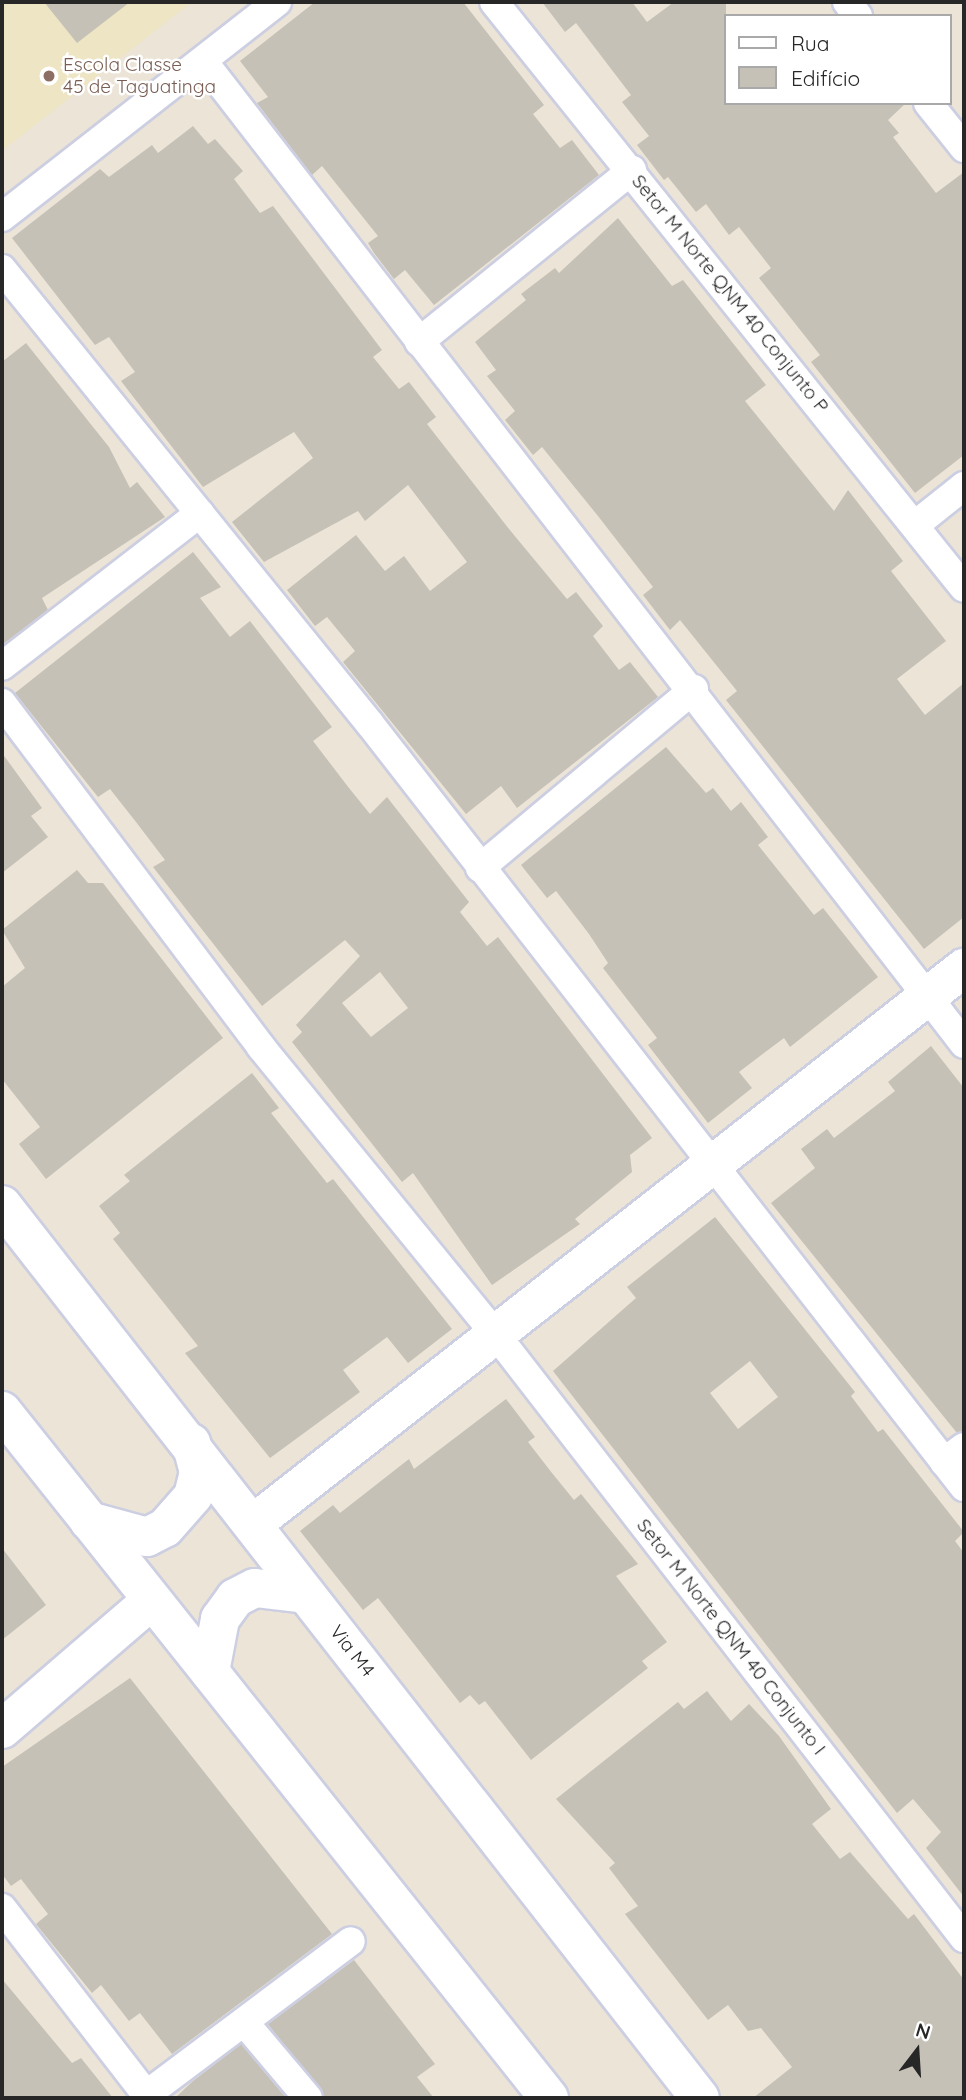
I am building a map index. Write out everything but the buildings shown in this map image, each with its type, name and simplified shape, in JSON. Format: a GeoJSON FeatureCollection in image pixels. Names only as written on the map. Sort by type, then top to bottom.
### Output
{"type":"FeatureCollection","features":[{"type":"Feature","properties":{"kind":"main road"},"geometry":{"type":"LineString","coordinates":[[253,1524],[497,1336],[712,1163],[964,968]]}},
{"type":"Feature","properties":{"kind":"main road","name":"Via M4"},"geometry":{"type":"LineString","coordinates":[[2,1205],[191,1443],[700,2098]]}},
{"type":"Feature","properties":{"kind":"main road"},"geometry":{"type":"LineString","coordinates":[[2,1411],[549,2098]]}},
{"type":"Feature","properties":{"kind":"main road"},"geometry":{"type":"LineString","coordinates":[[89,1521],[147,1537],[165,1528],[193,1496],[199,1472],[191,1443]]}},
{"type":"Feature","properties":{"kind":"main road"},"geometry":{"type":"LineString","coordinates":[[210,1672],[220,1619],[234,1598],[256,1588],[306,1594]]}},
{"type":"Feature","properties":{"kind":"main road"},"geometry":{"type":"LineString","coordinates":[[2,1728],[151,1601]]}},
{"type":"Feature","properties":{"kind":"street"},"geometry":{"type":"LineString","coordinates":[[2,217],[277,2]]}},
{"type":"Feature","properties":{"kind":"street","name":"Setor M Norte QNM 40 Conjunto P"},"geometry":{"type":"LineString","coordinates":[[494,2],[632,170],[964,588]]}},
{"type":"Feature","properties":{"kind":"street"},"geometry":{"type":"LineString","coordinates":[[203,61],[419,342],[694,689],[964,1044]]}},
{"type":"Feature","properties":{"kind":"street"},"geometry":{"type":"LineString","coordinates":[[930,105],[964,148]]}},
{"type":"Feature","properties":{"kind":"street"},"geometry":{"type":"LineString","coordinates":[[419,342],[632,170]]}},
{"type":"Feature","properties":{"kind":"street"},"geometry":{"type":"LineString","coordinates":[[2,269],[200,513],[712,1163],[954,1454],[964,1487]]}},
{"type":"Feature","properties":{"kind":"street"},"geometry":{"type":"LineString","coordinates":[[915,525],[964,486]]}},
{"type":"Feature","properties":{"kind":"street"},"geometry":{"type":"LineString","coordinates":[[2,666],[200,513]]}},
{"type":"Feature","properties":{"kind":"street"},"geometry":{"type":"LineString","coordinates":[[480,868],[694,689]]}},
{"type":"Feature","properties":{"kind":"street","name":"Setor M Norte QNM 40 Conjunto I"},"geometry":{"type":"LineString","coordinates":[[2,703],[261,1047],[497,1336],[964,1938]]}},
{"type":"Feature","properties":{"kind":"street"},"geometry":{"type":"LineString","coordinates":[[2,1908],[148,2096],[351,1941]]}},
{"type":"Feature","properties":{"kind":"street"},"geometry":{"type":"LineString","coordinates":[[244,2022],[308,2098]]}},
{"type":"Feature","properties":{"kind":"shaded area","name":"Escola Classe 45 de Taguatinga"},"geometry":{"type":"Polygon","coordinates":[[[2,2],[192,2],[2,151],[2,2]]]}},
{"type":"Feature","properties":{"kind":"place","name":"Escola Classe 45 de Taguatinga"},"geometry":{"type":"Point","coordinates":[49,76]}}]}
